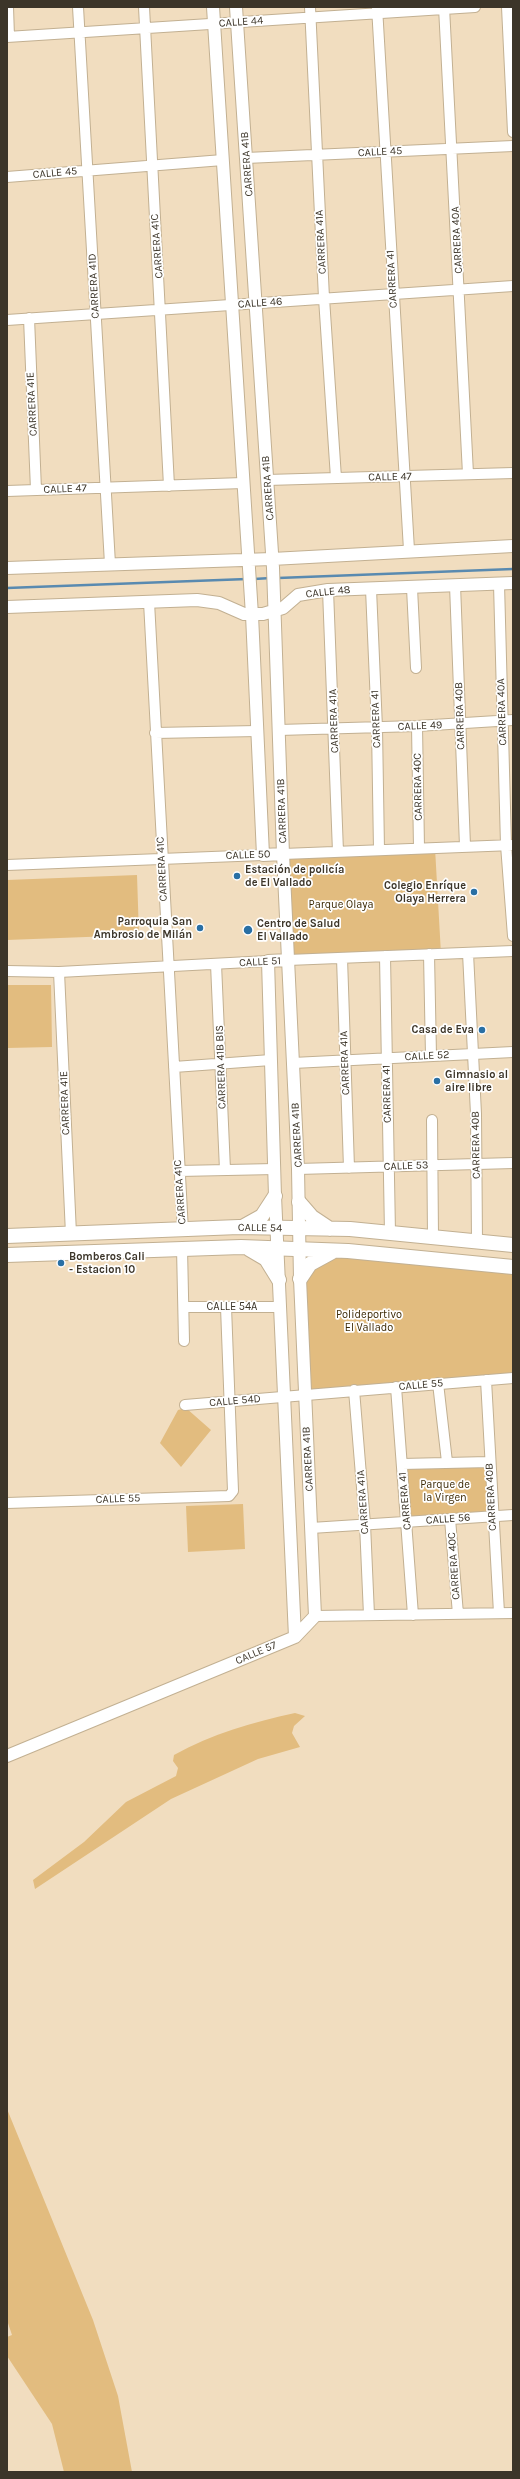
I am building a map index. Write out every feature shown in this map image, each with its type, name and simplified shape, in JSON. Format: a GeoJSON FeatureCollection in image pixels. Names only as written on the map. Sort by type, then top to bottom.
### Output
{"type":"FeatureCollection","features":[{"type":"Feature","properties":{"kind":"main road"},"geometry":{"type":"LineString","coordinates":[[239,1228],[262,1216],[275,1196]]}},
{"type":"Feature","properties":{"kind":"main road"},"geometry":{"type":"LineString","coordinates":[[299,1202],[312,1217],[330,1229]]}},
{"type":"Feature","properties":{"kind":"main road","name":"CALLE 54"},"geometry":{"type":"LineString","coordinates":[[7,1236],[239,1228],[350,1229],[513,1245]]}},
{"type":"Feature","properties":{"kind":"main road"},"geometry":{"type":"LineString","coordinates":[[300,1279],[314,1261],[341,1251],[343,1246],[341,1240],[344,1233],[350,1229]]}},
{"type":"Feature","properties":{"kind":"main road","name":"CALLE 54"},"geometry":{"type":"LineString","coordinates":[[7,1255],[182,1248],[241,1248],[341,1251],[513,1267]]}},
{"type":"Feature","properties":{"kind":"main road"},"geometry":{"type":"LineString","coordinates":[[241,1248],[250,1249],[266,1259],[279,1280]]}},
{"type":"Feature","properties":{"kind":"street"},"geometry":{"type":"LineString","coordinates":[[8,7],[8,37]]}},
{"type":"Feature","properties":{"kind":"street","name":"CARRERA 41D"},"geometry":{"type":"LineString","coordinates":[[78,7],[110,564]]}},
{"type":"Feature","properties":{"kind":"street","name":"CARRERA 41C"},"geometry":{"type":"LineString","coordinates":[[144,7],[161,309],[169,486]]}},
{"type":"Feature","properties":{"kind":"street","name":"CARRERA 41B"},"geometry":{"type":"LineString","coordinates":[[213,7],[252,615],[263,855]]}},
{"type":"Feature","properties":{"kind":"street","name":"CARRERA 41B"},"geometry":{"type":"LineString","coordinates":[[236,7],[273,564],[283,854],[298,1169],[300,1279],[315,1616]]}},
{"type":"Feature","properties":{"kind":"street","name":"CARRERA 41A"},"geometry":{"type":"LineString","coordinates":[[310,7],[324,298],[336,478]]}},
{"type":"Feature","properties":{"kind":"street","name":"CALLE 44"},"geometry":{"type":"LineString","coordinates":[[8,37],[311,18],[377,10],[474,7]]}},
{"type":"Feature","properties":{"kind":"street"},"geometry":{"type":"LineString","coordinates":[[507,7],[513,132]]}},
{"type":"Feature","properties":{"kind":"street","name":"CARRERA 40A"},"geometry":{"type":"LineString","coordinates":[[444,8],[468,474]]}},
{"type":"Feature","properties":{"kind":"street","name":"CARRERA 41"},"geometry":{"type":"LineString","coordinates":[[377,10],[409,550]]}},
{"type":"Feature","properties":{"kind":"street","name":"CALLE 45"},"geometry":{"type":"LineString","coordinates":[[246,158],[513,146]]}},
{"type":"Feature","properties":{"kind":"street","name":"CALLE 45"},"geometry":{"type":"LineString","coordinates":[[7,177],[223,160]]}},
{"type":"Feature","properties":{"kind":"street","name":"CALLE 46"},"geometry":{"type":"LineString","coordinates":[[7,320],[513,286]]}},
{"type":"Feature","properties":{"kind":"street","name":"CARRERA 41E"},"geometry":{"type":"LineString","coordinates":[[29,318],[36,490]]}},
{"type":"Feature","properties":{"kind":"street","name":"CALLE 47"},"geometry":{"type":"LineString","coordinates":[[267,480],[513,473]]}},
{"type":"Feature","properties":{"kind":"street","name":"CALLE 47"},"geometry":{"type":"LineString","coordinates":[[7,491],[243,483]]}},
{"type":"Feature","properties":{"kind":"street"},"geometry":{"type":"LineString","coordinates":[[7,568],[110,564],[273,564],[409,550],[513,546]]}},
{"type":"Feature","properties":{"kind":"street","name":"CALLE 48"},"geometry":{"type":"LineString","coordinates":[[7,607],[197,600],[219,603],[230,610],[252,615],[274,612],[298,595],[328,590],[513,583]]}},
{"type":"Feature","properties":{"kind":"street","name":"CARRERA 40A"},"geometry":{"type":"LineString","coordinates":[[499,584],[502,721],[510,845],[513,936]]}},
{"type":"Feature","properties":{"kind":"street","name":"CARRERA 40B"},"geometry":{"type":"LineString","coordinates":[[455,585],[465,846]]}},
{"type":"Feature","properties":{"kind":"street"},"geometry":{"type":"LineString","coordinates":[[412,588],[416,668]]}},
{"type":"Feature","properties":{"kind":"street","name":"CARRERA 41"},"geometry":{"type":"LineString","coordinates":[[371,589],[377,728],[379,850]]}},
{"type":"Feature","properties":{"kind":"street","name":"CARRERA 41A"},"geometry":{"type":"LineString","coordinates":[[328,590],[338,852]]}},
{"type":"Feature","properties":{"kind":"street","name":"CARRERA 41C"},"geometry":{"type":"LineString","coordinates":[[149,602],[183,1231]]}},
{"type":"Feature","properties":{"kind":"street","name":"CALLE 49"},"geometry":{"type":"LineString","coordinates":[[279,730],[377,728],[513,720]]}},
{"type":"Feature","properties":{"kind":"street","name":"CARRERA 40C"},"geometry":{"type":"LineString","coordinates":[[417,726],[419,848]]}},
{"type":"Feature","properties":{"kind":"street"},"geometry":{"type":"LineString","coordinates":[[156,733],[257,731]]}},
{"type":"Feature","properties":{"kind":"street","name":"CALLE 50"},"geometry":{"type":"LineString","coordinates":[[7,865],[510,845]]}},
{"type":"Feature","properties":{"kind":"street","name":"CALLE 51"},"geometry":{"type":"LineString","coordinates":[[7,971],[59,972],[288,960],[513,951]]}},
{"type":"Feature","properties":{"kind":"street","name":"CARRERA 40B"},"geometry":{"type":"LineString","coordinates":[[468,953],[477,1164],[478,1242]]}},
{"type":"Feature","properties":{"kind":"street"},"geometry":{"type":"LineString","coordinates":[[430,954],[431,1056]]}},
{"type":"Feature","properties":{"kind":"street","name":"CARRERA 41"},"geometry":{"type":"LineString","coordinates":[[385,956],[390,1232]]}},
{"type":"Feature","properties":{"kind":"street","name":"CARRERA 41A"},"geometry":{"type":"LineString","coordinates":[[342,958],[349,1168]]}},
{"type":"Feature","properties":{"kind":"street","name":"CARRERA 41B"},"geometry":{"type":"LineString","coordinates":[[268,961],[275,1196],[294,1637]]}},
{"type":"Feature","properties":{"kind":"street","name":"CARRERA 41B BIS"},"geometry":{"type":"LineString","coordinates":[[216,964],[225,1170]]}},
{"type":"Feature","properties":{"kind":"street","name":"CARRERA 41E"},"geometry":{"type":"LineString","coordinates":[[59,972],[71,1234]]}},
{"type":"Feature","properties":{"kind":"street","name":"CALLE 52"},"geometry":{"type":"LineString","coordinates":[[293,1063],[513,1052]]}},
{"type":"Feature","properties":{"kind":"street"},"geometry":{"type":"LineString","coordinates":[[174,1067],[271,1060]]}},
{"type":"Feature","properties":{"kind":"street"},"geometry":{"type":"LineString","coordinates":[[432,1120],[434,1165],[433,1238]]}},
{"type":"Feature","properties":{"kind":"street","name":"CALLE 53"},"geometry":{"type":"LineString","coordinates":[[298,1169],[513,1163]]}},
{"type":"Feature","properties":{"kind":"street"},"geometry":{"type":"LineString","coordinates":[[179,1171],[275,1169]]}},
{"type":"Feature","properties":{"kind":"street"},"geometry":{"type":"LineString","coordinates":[[182,1248],[184,1341]]}},
{"type":"Feature","properties":{"kind":"street","name":"CALLE 54A"},"geometry":{"type":"LineString","coordinates":[[184,1307],[280,1307]]}},
{"type":"Feature","properties":{"kind":"street"},"geometry":{"type":"LineString","coordinates":[[226,1308],[230,1401]]}},
{"type":"Feature","properties":{"kind":"street","name":"CALLE 55"},"geometry":{"type":"LineString","coordinates":[[305,1394],[513,1378]]}},
{"type":"Feature","properties":{"kind":"street","name":"CARRERA 40B"},"geometry":{"type":"LineString","coordinates":[[486,1380],[492,1516],[499,1613]]}},
{"type":"Feature","properties":{"kind":"street"},"geometry":{"type":"LineString","coordinates":[[438,1383],[447,1462]]}},
{"type":"Feature","properties":{"kind":"street","name":"CARRERA 41"},"geometry":{"type":"LineString","coordinates":[[396,1387],[413,1615]]}},
{"type":"Feature","properties":{"kind":"street","name":"CARRERA 41A"},"geometry":{"type":"LineString","coordinates":[[354,1390],[365,1524],[369,1615]]}},
{"type":"Feature","properties":{"kind":"street","name":"CALLE 54D"},"geometry":{"type":"LineString","coordinates":[[185,1405],[305,1394]]}},
{"type":"Feature","properties":{"kind":"street","name":"CALLE 55"},"geometry":{"type":"LineString","coordinates":[[7,1503],[229,1496],[233,1491],[230,1401]]}},
{"type":"Feature","properties":{"kind":"street"},"geometry":{"type":"LineString","coordinates":[[402,1464],[489,1462]]}},
{"type":"Feature","properties":{"kind":"street","name":"CALLE 56"},"geometry":{"type":"LineString","coordinates":[[311,1528],[513,1515]]}},
{"type":"Feature","properties":{"kind":"street","name":"CARRERA 40C"},"geometry":{"type":"LineString","coordinates":[[450,1519],[458,1614]]}},
{"type":"Feature","properties":{"kind":"street"},"geometry":{"type":"LineString","coordinates":[[315,1616],[513,1613]]}},
{"type":"Feature","properties":{"kind":"street","name":"CALLE 57"},"geometry":{"type":"LineString","coordinates":[[7,1756],[294,1637],[315,1616]]}},
{"type":"Feature","properties":{"kind":"green space","name":"Parque Olaya"},"geometry":{"type":"Polygon","coordinates":[[[435,848],[441,954],[288,960],[283,854],[435,848]]]}},
{"type":"Feature","properties":{"kind":"green space"},"geometry":{"type":"Polygon","coordinates":[[[137,875],[139,935],[7,940],[7,880],[137,875]]]}},
{"type":"Feature","properties":{"kind":"green space"},"geometry":{"type":"Polygon","coordinates":[[[7,985],[51,985],[52,1047],[7,1048],[7,985]]]}},
{"type":"Feature","properties":{"kind":"green space","name":"Polideportivo El Vallado"},"geometry":{"type":"Polygon","coordinates":[[[326,1254],[513,1267],[513,1378],[305,1394],[304,1271],[326,1254]]]}},
{"type":"Feature","properties":{"kind":"green space"},"geometry":{"type":"Polygon","coordinates":[[[186,1408],[211,1430],[181,1467],[160,1443],[178,1410],[186,1408]]]}},
{"type":"Feature","properties":{"kind":"green space","name":"Parque de la Virgen"},"geometry":{"type":"Polygon","coordinates":[[[489,1462],[492,1516],[407,1521],[402,1464],[489,1462]]]}},
{"type":"Feature","properties":{"kind":"green space"},"geometry":{"type":"Polygon","coordinates":[[[243,1504],[245,1549],[188,1552],[186,1506],[243,1504]]]}},
{"type":"Feature","properties":{"kind":"green space"},"geometry":{"type":"Polygon","coordinates":[[[295,1713],[305,1716],[294,1726],[292,1733],[300,1747],[258,1759],[171,1799],[35,1889],[33,1880],[84,1842],[126,1802],[176,1776],[178,1768],[173,1761],[174,1755],[218,1735],[264,1720],[295,1713]]]}},
{"type":"Feature","properties":{"kind":"green space"},"geometry":{"type":"Polygon","coordinates":[[[7,2109],[93,2320],[118,2396],[132,2472],[64,2472],[52,2424],[7,2356],[7,2337],[12,2335],[7,2320],[7,2109]]]}},
{"type":"Feature","properties":{"kind":"waterway"},"geometry":{"type":"LineString","coordinates":[[278,578],[513,569]]}},
{"type":"Feature","properties":{"kind":"waterway"},"geometry":{"type":"LineString","coordinates":[[254,579],[271,578]]}},
{"type":"Feature","properties":{"kind":"waterway"},"geometry":{"type":"LineString","coordinates":[[7,588],[247,579]]}},
{"type":"Feature","properties":{"kind":"place","name":"Estación de policía de El Vallado"},"geometry":{"type":"Point","coordinates":[237,876]}},
{"type":"Feature","properties":{"kind":"place","name":"Colegio Enríque Olaya Herrera"},"geometry":{"type":"Point","coordinates":[474,892]}},
{"type":"Feature","properties":{"kind":"place","name":"Parroquia San Ambrosio de Milán"},"geometry":{"type":"Point","coordinates":[200,928]}},
{"type":"Feature","properties":{"kind":"place","name":"Centro de Salud El Vallado"},"geometry":{"type":"Point","coordinates":[248,930]}},
{"type":"Feature","properties":{"kind":"place","name":"Casa de Eva"},"geometry":{"type":"Point","coordinates":[482,1030]}},
{"type":"Feature","properties":{"kind":"place","name":"Gimnasio al aire libre"},"geometry":{"type":"Point","coordinates":[437,1081]}},
{"type":"Feature","properties":{"kind":"place","name":"Bomberos Cali - Estacion 10"},"geometry":{"type":"Point","coordinates":[61,1263]}}]}
